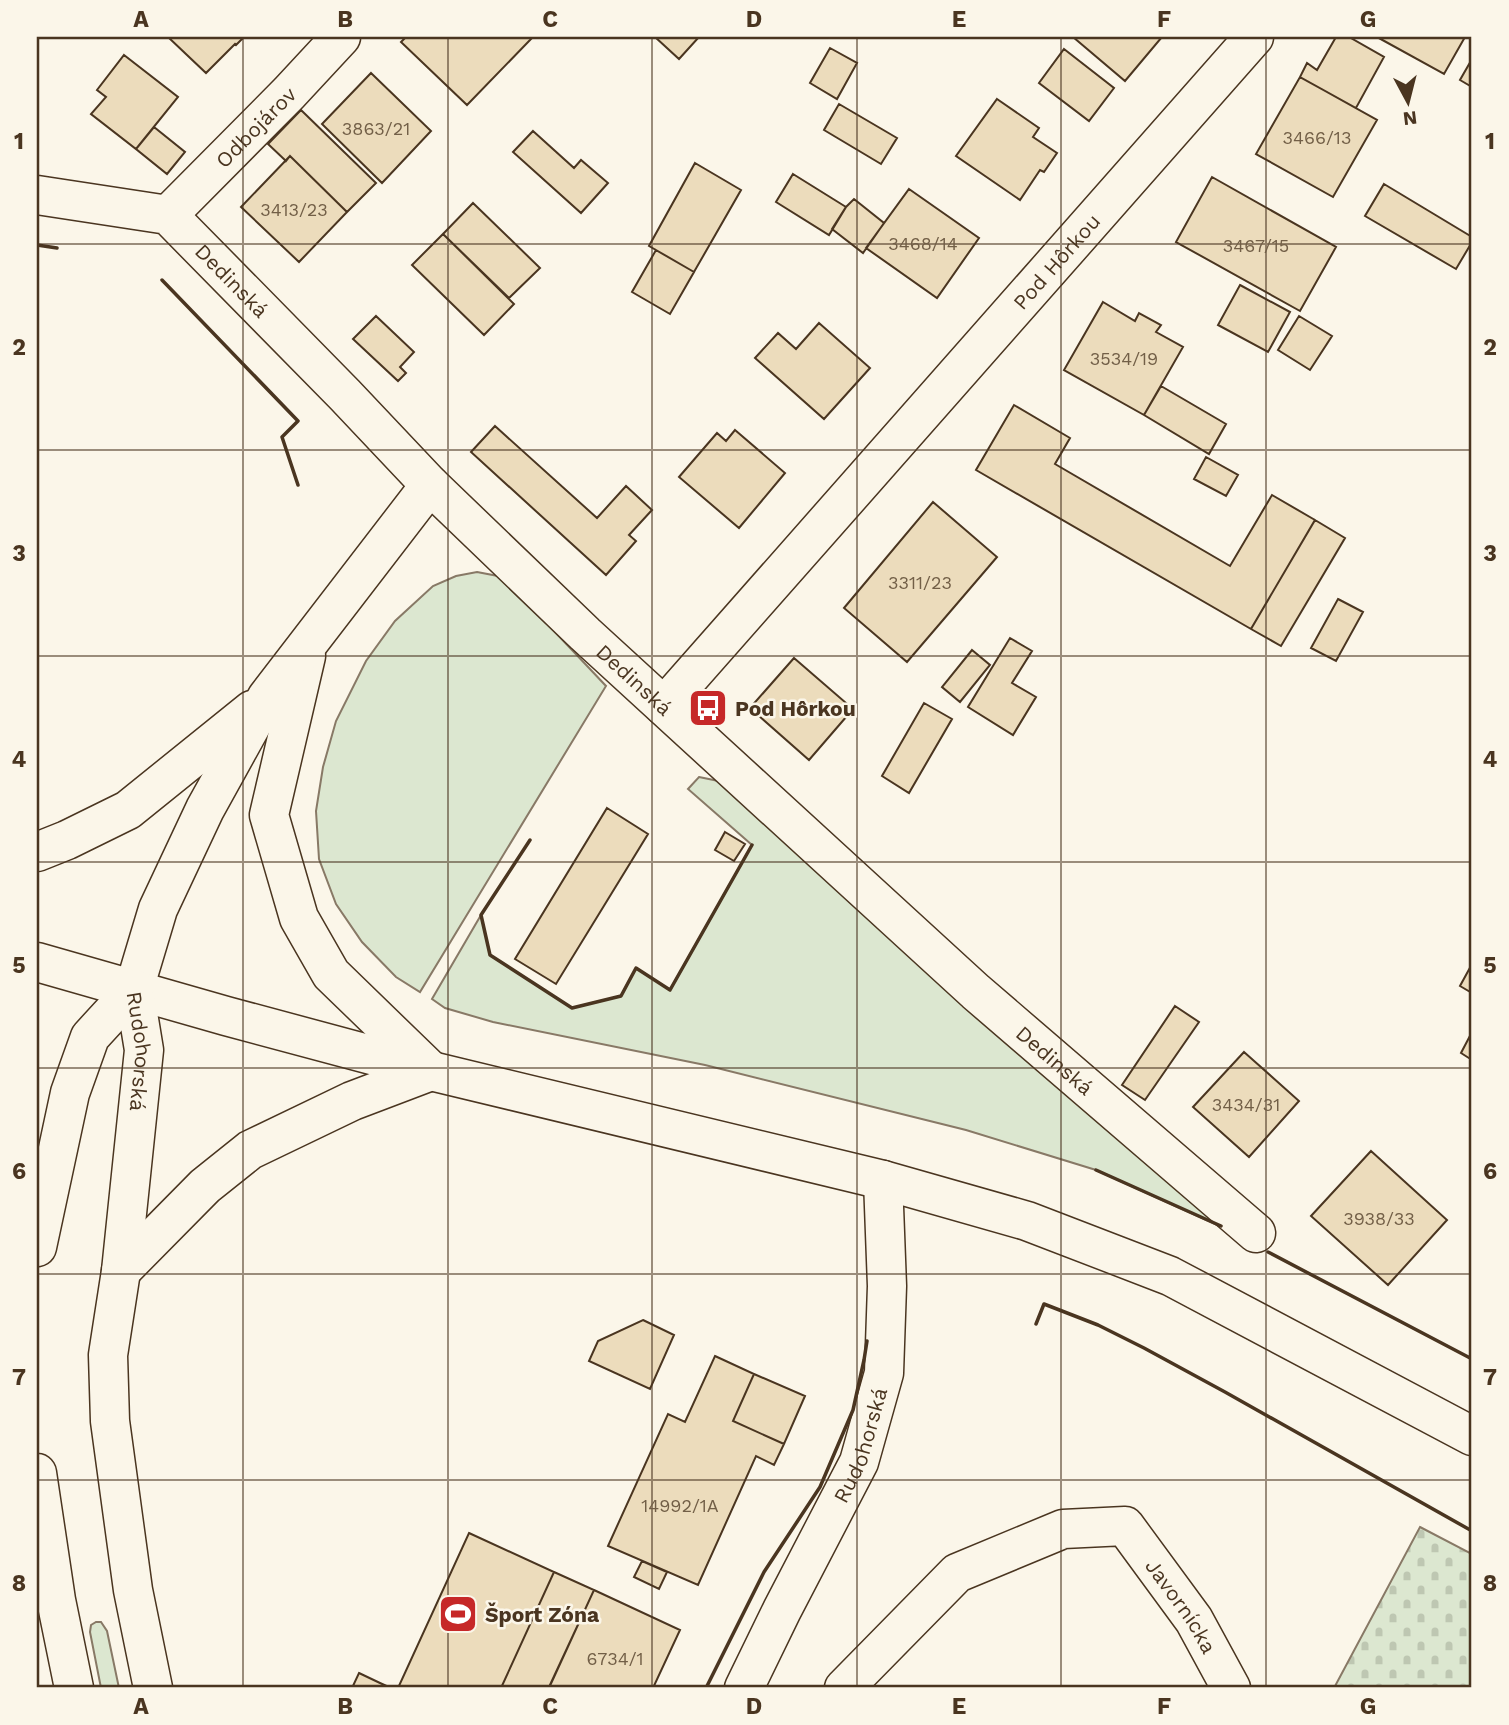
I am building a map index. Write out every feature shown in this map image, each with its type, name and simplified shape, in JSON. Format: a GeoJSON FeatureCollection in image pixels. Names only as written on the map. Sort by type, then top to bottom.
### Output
{"type":"FeatureCollection","features":[{"type":"Feature","properties":{"kind":"street","name":"Odbojárov"},"geometry":{"type":"LineString","coordinates":[[168,215],[341,37]]}},
{"type":"Feature","properties":{"kind":"street","name":"Pod Hôrkou"},"geometry":{"type":"LineString","coordinates":[[664,706],[1254,37]]}},
{"type":"Feature","properties":{"kind":"street"},"geometry":{"type":"LineString","coordinates":[[37,195],[168,215]]}},
{"type":"Feature","properties":{"kind":"street","name":"Dedinská"},"geometry":{"type":"LineString","coordinates":[[168,215],[430,485],[584,634],[976,992],[1256,1233]]}},
{"type":"Feature","properties":{"kind":"street"},"geometry":{"type":"LineString","coordinates":[[134,989],[158,909],[205,809],[267,697],[430,485]]}},
{"type":"Feature","properties":{"kind":"street"},"geometry":{"type":"LineString","coordinates":[[310,642],[269,815],[299,918],[331,974],[430,1070]]}},
{"type":"Feature","properties":{"kind":"street"},"geometry":{"type":"LineString","coordinates":[[37,852],[128,810],[267,697]]}},
{"type":"Feature","properties":{"kind":"street"},"geometry":{"type":"LineString","coordinates":[[37,962],[430,1070],[883,1180],[1027,1221],[1170,1276],[1472,1436]]}},
{"type":"Feature","properties":{"kind":"street","name":"Rudohorská"},"geometry":{"type":"LineString","coordinates":[[37,1247],[69,1093],[90,1037],[134,989]]}},
{"type":"Feature","properties":{"kind":"street","name":"Rudohorská"},"geometry":{"type":"LineString","coordinates":[[134,989],[144,1050],[121,1270],[108,1355],[110,1420],[133,1590],[153,1688]]}},
{"type":"Feature","properties":{"kind":"street"},"geometry":{"type":"LineString","coordinates":[[121,1270],[205,1186],[250,1150],[352,1101],[430,1070]]}},
{"type":"Feature","properties":{"kind":"street","name":"Rudohorská"},"geometry":{"type":"LineString","coordinates":[[744,1688],[859,1462],[884,1373],[887,1286],[883,1180]]}},
{"type":"Feature","properties":{"kind":"street"},"geometry":{"type":"LineString","coordinates":[[37,1473],[56,1600],[74,1688]]}},
{"type":"Feature","properties":{"kind":"street","name":"Javornícka"},"geometry":{"type":"LineString","coordinates":[[844,1688],[957,1573],[1063,1529],[1125,1526],[1194,1620],[1231,1688]]}},
{"type":"Feature","properties":{"kind":"green space"},"geometry":{"type":"Polygon","coordinates":[[[477,572],[503,577],[606,686],[420,992],[396,977],[362,942],[336,904],[319,859],[316,811],[323,767],[336,721],[366,661],[395,621],[433,586],[456,576],[477,572]]]}},
{"type":"Feature","properties":{"kind":"green space"},"geometry":{"type":"Polygon","coordinates":[[[699,777],[733,784],[1246,1238],[1096,1170],[966,1130],[705,1065],[493,1022],[445,1008],[432,999],[481,915],[490,955],[572,1008],[621,996],[636,968],[670,990],[752,845],[688,789],[699,777]]]}},
{"type":"Feature","properties":{"kind":"green space"},"geometry":{"type":"Polygon","coordinates":[[[1420,1527],[1472,1554],[1472,1688],[1334,1688],[1420,1527]]]}},
{"type":"Feature","properties":{"kind":"green space"},"geometry":{"type":"Polygon","coordinates":[[[101,1622],[107,1631],[119,1688],[101,1688],[90,1632],[91,1625],[101,1622]]]}},
{"type":"Feature","properties":{"kind":"building"},"geometry":{"type":"Polygon","coordinates":[[[168,37],[244,37],[206,73],[168,37]]]}},
{"type":"Feature","properties":{"kind":"building"},"geometry":{"type":"Polygon","coordinates":[[[406,37],[531,39],[467,105],[401,42],[406,37]]]}},
{"type":"Feature","properties":{"kind":"building"},"geometry":{"type":"Polygon","coordinates":[[[655,37],[699,37],[679,59],[655,37]]]}},
{"type":"Feature","properties":{"kind":"building"},"geometry":{"type":"Polygon","coordinates":[[[1073,37],[1162,37],[1125,81],[1073,37]]]}},
{"type":"Feature","properties":{"kind":"building"},"geometry":{"type":"Polygon","coordinates":[[[1336,37],[1349,37],[1384,57],[1356,108],[1300,77],[1307,63],[1317,70],[1336,37]]]}},
{"type":"Feature","properties":{"kind":"building"},"geometry":{"type":"Polygon","coordinates":[[[1377,37],[1465,37],[1444,74],[1377,37]]]}},
{"type":"Feature","properties":{"kind":"building"},"geometry":{"type":"Polygon","coordinates":[[[830,48],[857,63],[837,99],[810,83],[830,48]]]}},
{"type":"Feature","properties":{"kind":"building"},"geometry":{"type":"Polygon","coordinates":[[[1064,49],[1114,88],[1089,121],[1039,83],[1064,49]]]}},
{"type":"Feature","properties":{"kind":"building"},"geometry":{"type":"Polygon","coordinates":[[[124,55],[178,97],[136,149],[91,114],[106,97],[97,90],[124,55]]]}},
{"type":"Feature","properties":{"kind":"building"},"geometry":{"type":"Polygon","coordinates":[[[1472,59],[1472,87],[1460,80],[1472,59]]]}},
{"type":"Feature","properties":{"kind":"building"},"geometry":{"type":"Polygon","coordinates":[[[371,73],[431,131],[382,183],[322,124],[371,73]]]}},
{"type":"Feature","properties":{"kind":"building"},"geometry":{"type":"Polygon","coordinates":[[[1300,77],[1377,120],[1333,197],[1256,154],[1300,77]]]}},
{"type":"Feature","properties":{"kind":"building"},"geometry":{"type":"Polygon","coordinates":[[[997,99],[1039,128],[1033,137],[1057,153],[1044,172],[1040,170],[1020,200],[956,156],[997,99]]]}},
{"type":"Feature","properties":{"kind":"building"},"geometry":{"type":"Polygon","coordinates":[[[839,104],[897,138],[881,164],[824,130],[839,104]]]}},
{"type":"Feature","properties":{"kind":"building"},"geometry":{"type":"Polygon","coordinates":[[[301,110],[376,183],[347,212],[290,156],[286,161],[268,144],[301,110]]]}},
{"type":"Feature","properties":{"kind":"building"},"geometry":{"type":"Polygon","coordinates":[[[154,127],[185,152],[167,174],[136,149],[154,127]]]}},
{"type":"Feature","properties":{"kind":"building"},"geometry":{"type":"Polygon","coordinates":[[[533,131],[574,168],[581,160],[608,183],[581,213],[513,152],[533,131]]]}},
{"type":"Feature","properties":{"kind":"building"},"geometry":{"type":"Polygon","coordinates":[[[290,156],[347,212],[299,262],[241,207],[290,156]]]}},
{"type":"Feature","properties":{"kind":"building"},"geometry":{"type":"Polygon","coordinates":[[[695,163],[741,190],[694,272],[649,246],[695,163]]]}},
{"type":"Feature","properties":{"kind":"building"},"geometry":{"type":"Polygon","coordinates":[[[793,174],[846,207],[829,235],[776,202],[793,174]]]}},
{"type":"Feature","properties":{"kind":"building"},"geometry":{"type":"Polygon","coordinates":[[[1212,177],[1336,247],[1300,311],[1176,242],[1212,177]]]}},
{"type":"Feature","properties":{"kind":"building"},"geometry":{"type":"Polygon","coordinates":[[[1384,184],[1472,237],[1472,242],[1456,269],[1365,216],[1384,184]]]}},
{"type":"Feature","properties":{"kind":"building"},"geometry":{"type":"Polygon","coordinates":[[[909,189],[979,238],[937,298],[866,248],[909,189]]]}},
{"type":"Feature","properties":{"kind":"building"},"geometry":{"type":"Polygon","coordinates":[[[854,199],[884,223],[863,253],[832,229],[854,199]]]}},
{"type":"Feature","properties":{"kind":"building"},"geometry":{"type":"Polygon","coordinates":[[[473,203],[540,268],[509,298],[443,234],[473,203]]]}},
{"type":"Feature","properties":{"kind":"building"},"geometry":{"type":"Polygon","coordinates":[[[443,234],[514,304],[484,335],[412,265],[443,234]]]}},
{"type":"Feature","properties":{"kind":"building"},"geometry":{"type":"Polygon","coordinates":[[[656,250],[694,272],[670,314],[632,292],[656,250]]]}},
{"type":"Feature","properties":{"kind":"building"},"geometry":{"type":"Polygon","coordinates":[[[1240,285],[1290,312],[1268,352],[1218,325],[1240,285]]]}},
{"type":"Feature","properties":{"kind":"building"},"geometry":{"type":"Polygon","coordinates":[[[1103,302],[1135,321],[1139,313],[1161,325],[1156,332],[1183,347],[1144,415],[1064,370],[1103,302]]]}},
{"type":"Feature","properties":{"kind":"building"},"geometry":{"type":"Polygon","coordinates":[[[376,316],[414,352],[400,367],[406,373],[398,381],[353,339],[376,316]]]}},
{"type":"Feature","properties":{"kind":"building"},"geometry":{"type":"Polygon","coordinates":[[[1299,316],[1332,336],[1310,370],[1278,350],[1299,316]]]}},
{"type":"Feature","properties":{"kind":"building"},"geometry":{"type":"Polygon","coordinates":[[[819,323],[870,368],[824,419],[755,358],[778,333],[796,349],[819,323]]]}},
{"type":"Feature","properties":{"kind":"building"},"geometry":{"type":"Polygon","coordinates":[[[1161,386],[1226,424],[1209,454],[1144,415],[1161,386]]]}},
{"type":"Feature","properties":{"kind":"building"},"geometry":{"type":"Polygon","coordinates":[[[1014,405],[1070,438],[1055,464],[1230,566],[1272,495],[1315,520],[1251,629],[976,470],[1014,405]]]}},
{"type":"Feature","properties":{"kind":"building"},"geometry":{"type":"Polygon","coordinates":[[[495,426],[597,518],[626,486],[652,510],[629,535],[636,541],[606,575],[471,452],[495,426]]]}},
{"type":"Feature","properties":{"kind":"building"},"geometry":{"type":"Polygon","coordinates":[[[735,430],[785,473],[739,528],[679,477],[717,433],[726,441],[735,430]]]}},
{"type":"Feature","properties":{"kind":"building"},"geometry":{"type":"Polygon","coordinates":[[[1206,457],[1238,475],[1226,496],[1194,479],[1206,457]]]}},
{"type":"Feature","properties":{"kind":"building"},"geometry":{"type":"Polygon","coordinates":[[[933,502],[997,557],[907,662],[844,608],[933,502]]]}},
{"type":"Feature","properties":{"kind":"building"},"geometry":{"type":"Polygon","coordinates":[[[1315,520],[1345,538],[1281,646],[1251,629],[1315,520]]]}},
{"type":"Feature","properties":{"kind":"building"},"geometry":{"type":"Polygon","coordinates":[[[1338,599],[1363,612],[1336,661],[1311,648],[1338,599]]]}},
{"type":"Feature","properties":{"kind":"building"},"geometry":{"type":"Polygon","coordinates":[[[1010,638],[1032,651],[1012,683],[1036,697],[1013,735],[968,707],[1010,638]]]}},
{"type":"Feature","properties":{"kind":"building"},"geometry":{"type":"Polygon","coordinates":[[[972,650],[990,665],[960,702],[942,687],[972,650]]]}},
{"type":"Feature","properties":{"kind":"building"},"geometry":{"type":"Polygon","coordinates":[[[794,658],[853,709],[809,760],[750,708],[794,658]]]}},
{"type":"Feature","properties":{"kind":"building"},"geometry":{"type":"Polygon","coordinates":[[[924,703],[952,719],[909,793],[882,776],[924,703]]]}},
{"type":"Feature","properties":{"kind":"building"},"geometry":{"type":"Polygon","coordinates":[[[607,808],[648,834],[556,984],[515,959],[607,808]]]}},
{"type":"Feature","properties":{"kind":"building"},"geometry":{"type":"Polygon","coordinates":[[[725,832],[745,844],[734,861],[715,850],[725,832]]]}},
{"type":"Feature","properties":{"kind":"building"},"geometry":{"type":"Polygon","coordinates":[[[1472,964],[1472,993],[1460,986],[1472,964]]]}},
{"type":"Feature","properties":{"kind":"building"},"geometry":{"type":"Polygon","coordinates":[[[1175,1006],[1199,1022],[1145,1100],[1122,1085],[1175,1006]]]}},
{"type":"Feature","properties":{"kind":"building"},"geometry":{"type":"Polygon","coordinates":[[[1472,1032],[1472,1060],[1461,1053],[1472,1032]]]}},
{"type":"Feature","properties":{"kind":"building"},"geometry":{"type":"Polygon","coordinates":[[[1244,1052],[1299,1101],[1249,1157],[1193,1107],[1244,1052]]]}},
{"type":"Feature","properties":{"kind":"building"},"geometry":{"type":"Polygon","coordinates":[[[1371,1151],[1447,1220],[1388,1285],[1311,1216],[1371,1151]]]}},
{"type":"Feature","properties":{"kind":"building"},"geometry":{"type":"Polygon","coordinates":[[[643,1320],[674,1335],[650,1389],[589,1361],[598,1341],[643,1320]]]}},
{"type":"Feature","properties":{"kind":"building"},"geometry":{"type":"Polygon","coordinates":[[[715,1356],[754,1374],[733,1421],[784,1444],[774,1465],[756,1456],[698,1585],[608,1546],[668,1414],[685,1422],[715,1356]]]}},
{"type":"Feature","properties":{"kind":"building"},"geometry":{"type":"Polygon","coordinates":[[[754,1374],[805,1396],[784,1444],[733,1421],[754,1374]]]}},
{"type":"Feature","properties":{"kind":"building"},"geometry":{"type":"Polygon","coordinates":[[[469,1533],[554,1572],[501,1688],[398,1688],[469,1533]]]}},
{"type":"Feature","properties":{"kind":"building"},"geometry":{"type":"Polygon","coordinates":[[[642,1561],[667,1572],[659,1589],[634,1577],[642,1561]]]}},
{"type":"Feature","properties":{"kind":"building"},"geometry":{"type":"Polygon","coordinates":[[[554,1572],[594,1590],[549,1688],[501,1688],[554,1572]]]}},
{"type":"Feature","properties":{"kind":"building"},"geometry":{"type":"Polygon","coordinates":[[[594,1590],[680,1630],[653,1688],[549,1687],[594,1590]]]}},
{"type":"Feature","properties":{"kind":"building"},"geometry":{"type":"Polygon","coordinates":[[[359,1673],[380,1683],[391,1688],[352,1688],[359,1673]]]}},
{"type":"Feature","properties":{"kind":"wall"},"geometry":{"type":"LineString","coordinates":[[37,245],[57,248]]}},
{"type":"Feature","properties":{"kind":"wall"},"geometry":{"type":"LineString","coordinates":[[162,280],[298,421],[282,437],[298,485]]}},
{"type":"Feature","properties":{"kind":"wall"},"geometry":{"type":"LineString","coordinates":[[530,840],[481,915],[490,955],[572,1008],[621,996],[636,968],[670,990],[752,845]]}},
{"type":"Feature","properties":{"kind":"wall"},"geometry":{"type":"LineString","coordinates":[[1096,1170],[1221,1226]]}},
{"type":"Feature","properties":{"kind":"wall"},"geometry":{"type":"LineString","coordinates":[[1268,1252],[1472,1359]]}},
{"type":"Feature","properties":{"kind":"wall"},"geometry":{"type":"LineString","coordinates":[[1036,1324],[1044,1304],[1098,1325],[1225,1392],[1472,1531]]}},
{"type":"Feature","properties":{"kind":"wall"},"geometry":{"type":"LineString","coordinates":[[706,1688],[764,1572],[820,1487],[853,1410],[867,1341]]}},
{"type":"Feature","properties":{"kind":"place","name":"Pod Hôrkou"},"geometry":{"type":"Point","coordinates":[708,708]}},
{"type":"Feature","properties":{"kind":"place","name":"Šport Zóna"},"geometry":{"type":"Point","coordinates":[458,1614]}}]}
